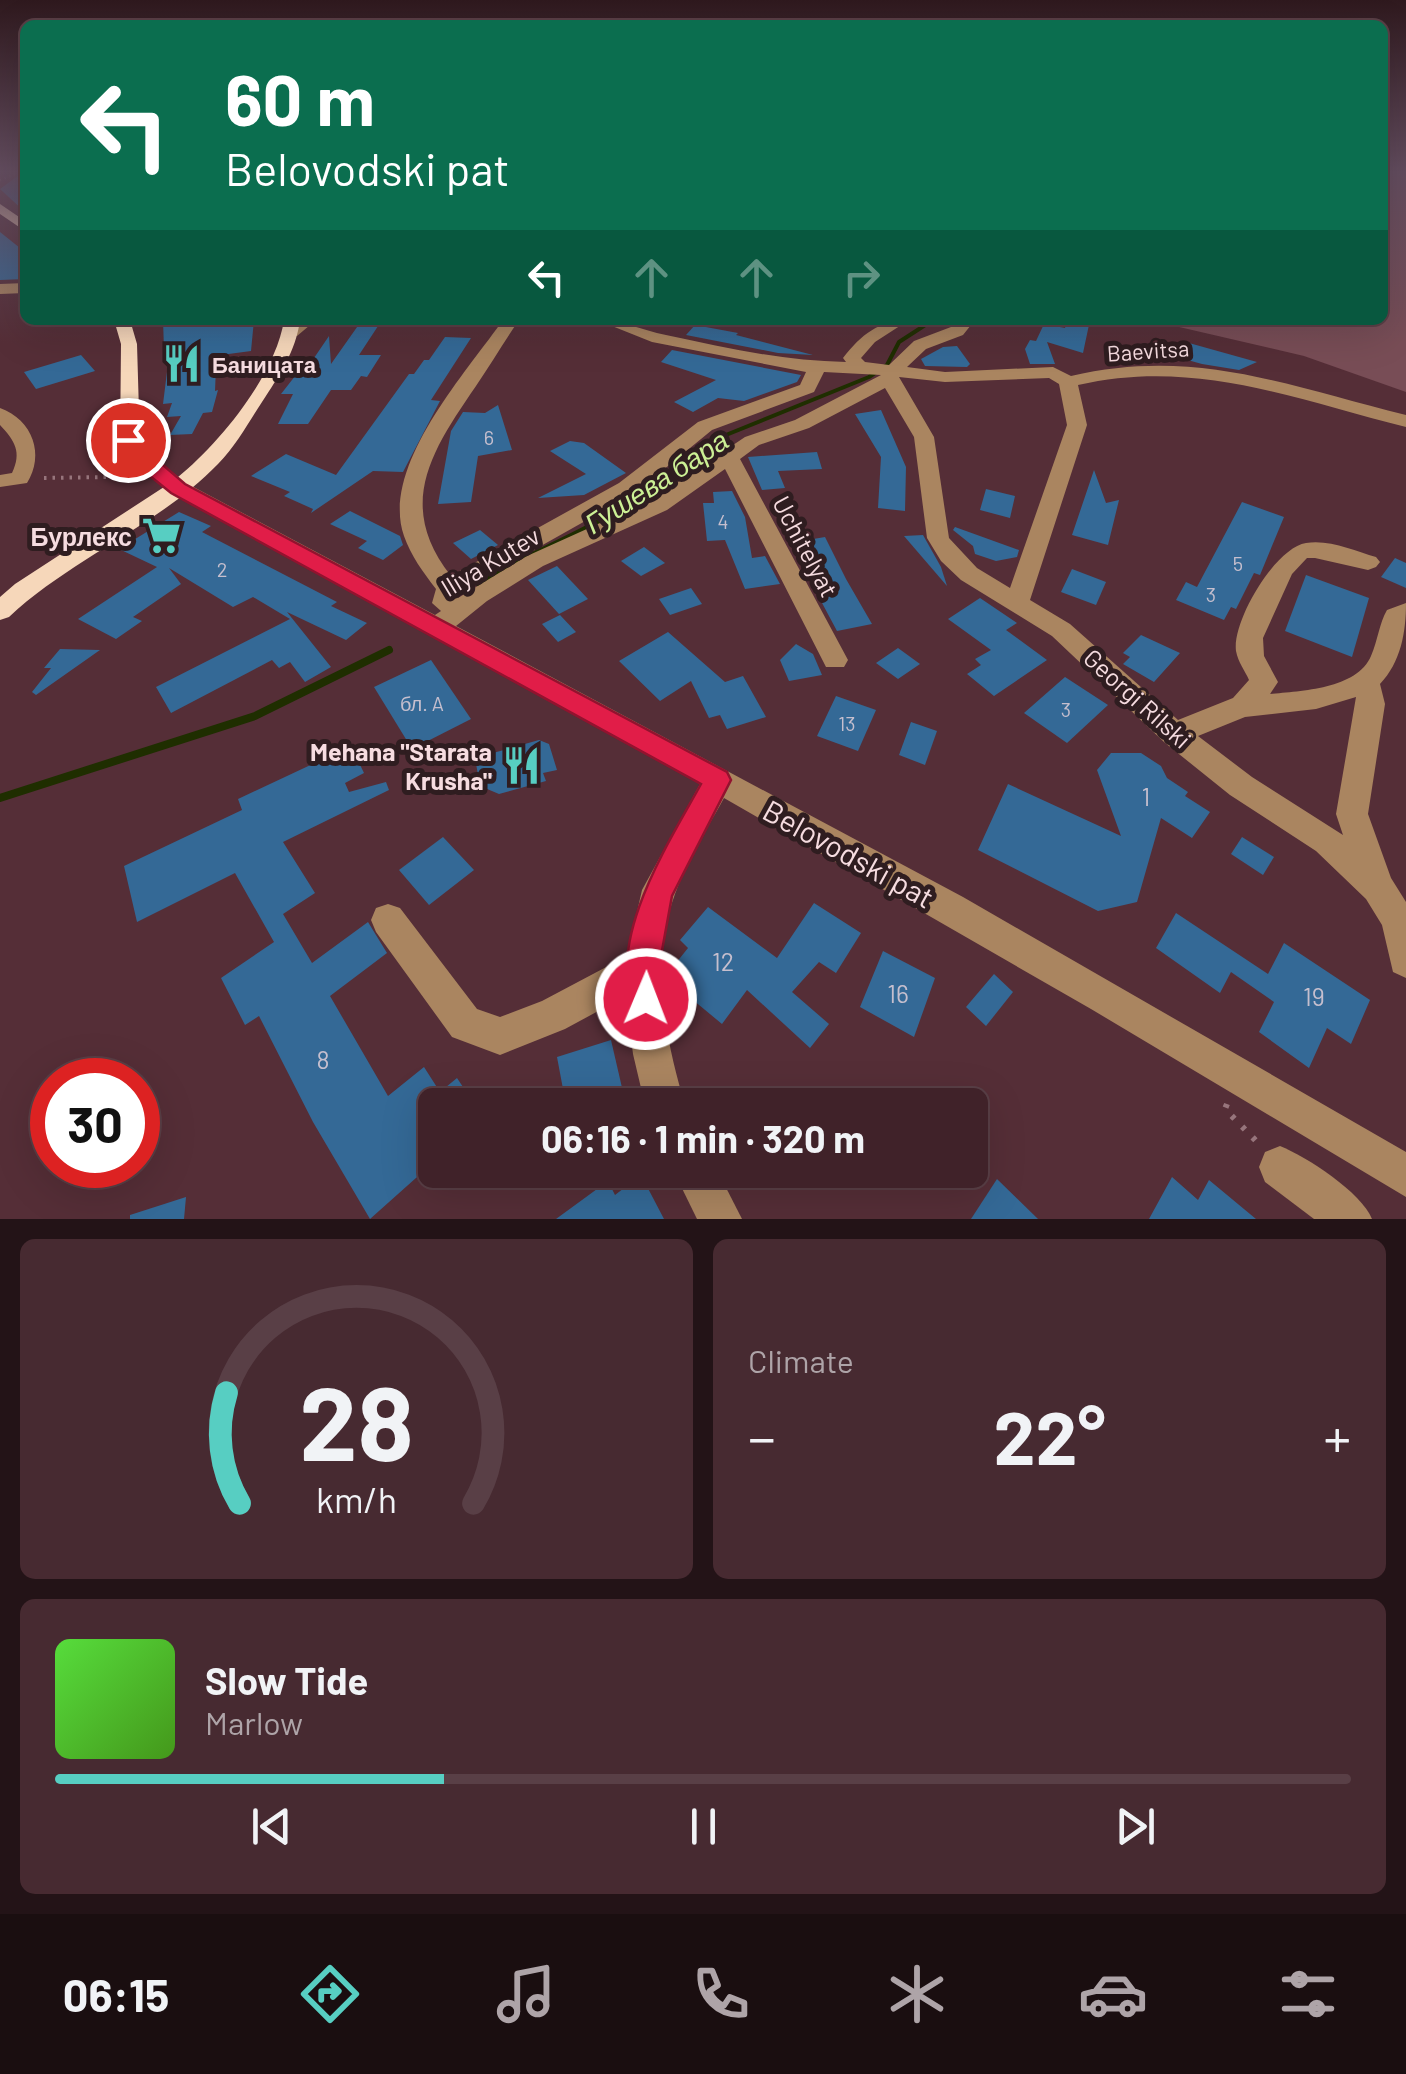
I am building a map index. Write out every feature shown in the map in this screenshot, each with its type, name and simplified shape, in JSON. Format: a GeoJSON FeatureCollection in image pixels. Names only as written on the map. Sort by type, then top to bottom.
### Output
{"type":"FeatureCollection","features":[{"type":"Feature","properties":{"kind":"main road"},"geometry":{"type":"LineString","coordinates":[[123,325],[128,344],[128,440],[148,466],[178,488]]}},
{"type":"Feature","properties":{"kind":"main road"},"geometry":{"type":"LineString","coordinates":[[0,611],[36,580],[178,488],[224,445],[278,365],[291,326]]}},
{"type":"Feature","properties":{"kind":"street"},"geometry":{"type":"LineString","coordinates":[[448,588],[425,563],[410,526],[412,478],[426,443],[508,325]]}},
{"type":"Feature","properties":{"kind":"street","name":"Baevitsa"},"geometry":{"type":"LineString","coordinates":[[620,325],[757,361],[816,369],[860,367],[890,376],[1053,372],[1068,382],[1123,372],[1192,367],[1406,421]]}},
{"type":"Feature","properties":{"kind":"street"},"geometry":{"type":"LineString","coordinates":[[860,367],[852,358],[869,338],[893,325]]}},
{"type":"Feature","properties":{"kind":"street","name":"Iliya Kutev"},"geometry":{"type":"LineString","coordinates":[[438,626],[492,586],[536,562],[660,505],[752,442],[802,424],[890,376],[920,345],[957,331],[962,325]]}},
{"type":"Feature","properties":{"kind":"street"},"geometry":{"type":"LineString","coordinates":[[438,626],[448,588],[626,488],[705,426],[808,388],[816,369]]}},
{"type":"Feature","properties":{"kind":"street","name":"Georgi Rilski"},"geometry":{"type":"LineString","coordinates":[[890,376],[924,437],[938,538],[949,556],[969,574],[1070,637],[1174,734],[1241,786],[1327,841],[1378,888],[1398,920],[1406,960]]}},
{"type":"Feature","properties":{"kind":"street"},"geometry":{"type":"LineString","coordinates":[[1018,603],[1077,425],[1068,382]]}},
{"type":"Feature","properties":{"kind":"street"},"geometry":{"type":"LineString","coordinates":[[0,414],[22,437],[30,455],[30,464],[10,480]]}},
{"type":"Feature","properties":{"kind":"street","name":"Uchitelyat"},"geometry":{"type":"LineString","coordinates":[[729,457],[835,660]]}},
{"type":"Feature","properties":{"kind":"street","name":"Belovodski pat"},"geometry":{"type":"LineString","coordinates":[[178,488],[438,626],[1052,964],[1406,1176]]}},
{"type":"Feature","properties":{"kind":"street"},"geometry":{"type":"LineString","coordinates":[[1243,706],[1264,682],[1248,651],[1250,630],[1286,565],[1297,553],[1312,550],[1368,562]]}},
{"type":"Feature","properties":{"kind":"street"},"geometry":{"type":"LineString","coordinates":[[1174,734],[1243,706],[1292,704],[1366,682],[1396,652],[1393,623],[1396,616],[1406,612]]}},
{"type":"Feature","properties":{"kind":"street"},"geometry":{"type":"LineString","coordinates":[[1366,682],[1371,704],[1352,814],[1378,888]]}},
{"type":"Feature","properties":{"kind":"street"},"geometry":{"type":"LineString","coordinates":[[660,1088],[652,1062],[643,967],[658,894],[718,780]]}},
{"type":"Feature","properties":{"kind":"street"},"geometry":{"type":"LineString","coordinates":[[388,920],[465,1024],[500,1036],[552,1016],[643,967]]}},
{"type":"Feature","properties":{"kind":"street"},"geometry":{"type":"LineString","coordinates":[[1280,1167],[1350,1219]]}},
{"type":"Feature","properties":{"kind":"street"},"geometry":{"type":"LineString","coordinates":[[704,1188],[720,1219]]}},
{"type":"Feature","properties":{"kind":"path"},"geometry":{"type":"LineString","coordinates":[[10,480],[110,477],[148,466]]}},
{"type":"Feature","properties":{"kind":"path"},"geometry":{"type":"LineString","coordinates":[[1235,1071],[1225,1109],[1280,1167]]}},
{"type":"Feature","properties":{"kind":"shaded area"},"geometry":{"type":"Polygon","coordinates":[[[1388,229],[1406,229],[1406,392],[1304,356],[1171,325],[1388,325],[1388,229]]]}},
{"type":"Feature","properties":{"kind":"building"},"geometry":{"type":"Polygon","coordinates":[[[0,232],[20,248],[20,279],[0,280],[0,232]]]}},
{"type":"Feature","properties":{"kind":"building"},"geometry":{"type":"Polygon","coordinates":[[[163,325],[254,325],[251,351],[221,355],[216,367],[215,391],[218,390],[212,412],[203,413],[192,434],[170,435],[181,416],[167,417],[172,403],[163,404],[170,348],[164,349],[163,325]]]}},
{"type":"Feature","properties":{"kind":"building"},"geometry":{"type":"Polygon","coordinates":[[[358,325],[379,325],[359,355],[381,355],[367,377],[361,376],[351,390],[331,390],[308,424],[278,424],[293,394],[281,394],[329,336],[331,364],[358,325]]]}},
{"type":"Feature","properties":{"kind":"building"},"geometry":{"type":"Polygon","coordinates":[[[695,325],[813,355],[778,353],[686,335],[695,325]]]}},
{"type":"Feature","properties":{"kind":"building"},"geometry":{"type":"Polygon","coordinates":[[[1044,325],[1065,328],[1089,325],[1083,353],[1047,342],[1055,364],[1030,364],[1025,349],[1030,340],[1036,341],[1044,325]]]}},
{"type":"Feature","properties":{"kind":"building"},"geometry":{"type":"Polygon","coordinates":[[[445,337],[471,338],[431,400],[440,401],[403,472],[373,471],[311,513],[313,509],[284,496],[290,492],[251,476],[286,454],[336,475],[409,374],[429,360],[445,337]]]}},
{"type":"Feature","properties":{"kind":"building"},"geometry":{"type":"Polygon","coordinates":[[[1189,343],[1257,362],[1239,370],[1184,359],[1189,343]]]}},
{"type":"Feature","properties":{"kind":"building"},"geometry":{"type":"Polygon","coordinates":[[[957,346],[970,364],[967,367],[925,366],[921,359],[943,347],[957,346]]]}},
{"type":"Feature","properties":{"kind":"building"},"geometry":{"type":"Polygon","coordinates":[[[672,350],[801,375],[797,382],[744,401],[718,398],[693,412],[674,402],[716,380],[661,362],[672,350]]]}},
{"type":"Feature","properties":{"kind":"building"},"geometry":{"type":"Polygon","coordinates":[[[81,355],[95,371],[36,389],[24,372],[81,355]]]}},
{"type":"Feature","properties":{"kind":"building"},"geometry":{"type":"Polygon","coordinates":[[[498,405],[512,450],[478,456],[471,502],[438,504],[451,431],[463,412],[485,413],[498,405]]]}},
{"type":"Feature","properties":{"kind":"building"},"geometry":{"type":"Polygon","coordinates":[[[881,410],[906,467],[905,511],[878,508],[881,457],[855,414],[881,410]]]}},
{"type":"Feature","properties":{"kind":"building"},"geometry":{"type":"Polygon","coordinates":[[[570,441],[584,443],[626,473],[584,495],[538,498],[586,474],[550,451],[570,441]]]}},
{"type":"Feature","properties":{"kind":"building"},"geometry":{"type":"Polygon","coordinates":[[[817,452],[822,469],[778,471],[785,488],[762,490],[748,457],[817,452]]]}},
{"type":"Feature","properties":{"kind":"building"},"geometry":{"type":"Polygon","coordinates":[[[1094,470],[1106,503],[1119,500],[1108,545],[1072,535],[1094,470]]]}},
{"type":"Feature","properties":{"kind":"building"},"geometry":{"type":"Polygon","coordinates":[[[986,489],[1015,496],[1010,518],[980,510],[986,489]]]}},
{"type":"Feature","properties":{"kind":"building"},"geometry":{"type":"Polygon","coordinates":[[[732,491],[745,517],[752,558],[765,556],[780,584],[745,589],[725,540],[707,541],[703,503],[714,503],[713,492],[732,491]]]}},
{"type":"Feature","properties":{"kind":"building"},"geometry":{"type":"Polygon","coordinates":[[[1242,502],[1284,517],[1260,575],[1254,573],[1236,609],[1231,607],[1224,620],[1176,600],[1186,582],[1197,587],[1242,502]]]}},
{"type":"Feature","properties":{"kind":"building"},"geometry":{"type":"Polygon","coordinates":[[[350,511],[400,536],[403,545],[383,560],[358,548],[367,541],[330,524],[350,511]]]}},
{"type":"Feature","properties":{"kind":"building"},"geometry":{"type":"Polygon","coordinates":[[[179,512],[211,526],[202,532],[337,602],[331,606],[367,623],[346,640],[287,612],[331,667],[305,682],[290,662],[279,668],[272,660],[171,713],[156,687],[290,619],[253,597],[233,607],[169,568],[181,584],[133,617],[142,621],[116,639],[78,619],[157,567],[119,549],[179,512]]]}},
{"type":"Feature","properties":{"kind":"building"},"geometry":{"type":"Polygon","coordinates":[[[955,527],[1019,550],[1017,557],[996,561],[975,554],[973,546],[953,530],[955,527]]]}},
{"type":"Feature","properties":{"kind":"building"},"geometry":{"type":"Polygon","coordinates":[[[480,530],[498,545],[471,559],[453,543],[480,530]]]}},
{"type":"Feature","properties":{"kind":"building"},"geometry":{"type":"Polygon","coordinates":[[[923,535],[941,567],[947,586],[904,536],[923,535]]]}},
{"type":"Feature","properties":{"kind":"building"},"geometry":{"type":"Polygon","coordinates":[[[825,537],[872,624],[837,631],[790,543],[825,537]]]}},
{"type":"Feature","properties":{"kind":"building"},"geometry":{"type":"Polygon","coordinates":[[[644,547],[665,563],[641,576],[621,561],[644,547]]]}},
{"type":"Feature","properties":{"kind":"building"},"geometry":{"type":"Polygon","coordinates":[[[1395,558],[1406,563],[1406,588],[1381,577],[1395,558]]]}},
{"type":"Feature","properties":{"kind":"building"},"geometry":{"type":"Polygon","coordinates":[[[557,566],[588,599],[559,614],[528,580],[557,566]]]}},
{"type":"Feature","properties":{"kind":"building"},"geometry":{"type":"Polygon","coordinates":[[[1072,569],[1106,582],[1096,605],[1061,592],[1072,569]]]}},
{"type":"Feature","properties":{"kind":"building"},"geometry":{"type":"Polygon","coordinates":[[[1306,575],[1369,598],[1352,657],[1285,631],[1306,575]]]}},
{"type":"Feature","properties":{"kind":"building"},"geometry":{"type":"Polygon","coordinates":[[[691,588],[702,604],[670,615],[659,599],[691,588]]]}},
{"type":"Feature","properties":{"kind":"building"},"geometry":{"type":"Polygon","coordinates":[[[980,598],[1017,623],[1006,630],[1047,660],[994,696],[967,674],[981,665],[975,659],[991,650],[948,619],[980,598]]]}},
{"type":"Feature","properties":{"kind":"building"},"geometry":{"type":"Polygon","coordinates":[[[560,615],[576,632],[558,642],[542,624],[560,615]]]}},
{"type":"Feature","properties":{"kind":"building"},"geometry":{"type":"Polygon","coordinates":[[[668,632],[725,682],[743,676],[766,717],[727,729],[720,715],[709,718],[691,681],[660,701],[619,661],[668,632]]]}},
{"type":"Feature","properties":{"kind":"building"},"geometry":{"type":"Polygon","coordinates":[[[1141,635],[1180,653],[1154,682],[1123,664],[1130,657],[1123,653],[1141,635]]]}},
{"type":"Feature","properties":{"kind":"building"},"geometry":{"type":"Polygon","coordinates":[[[796,644],[813,654],[822,675],[789,681],[780,660],[796,644]]]}},
{"type":"Feature","properties":{"kind":"building"},"geometry":{"type":"Polygon","coordinates":[[[898,648],[920,664],[898,679],[876,663],[898,648]]]}},
{"type":"Feature","properties":{"kind":"building"},"geometry":{"type":"Polygon","coordinates":[[[60,649],[100,650],[36,695],[32,692],[51,668],[44,668],[60,649]]]}},
{"type":"Feature","properties":{"kind":"building"},"geometry":{"type":"Polygon","coordinates":[[[431,660],[471,719],[412,749],[374,687],[431,660]]]}},
{"type":"Feature","properties":{"kind":"building"},"geometry":{"type":"Polygon","coordinates":[[[1065,677],[1108,705],[1067,743],[1024,713],[1065,677]]]}},
{"type":"Feature","properties":{"kind":"building"},"geometry":{"type":"Polygon","coordinates":[[[836,696],[876,710],[858,751],[817,736],[836,696]]]}},
{"type":"Feature","properties":{"kind":"building"},"geometry":{"type":"Polygon","coordinates":[[[911,722],[937,731],[925,765],[899,755],[911,722]]]}},
{"type":"Feature","properties":{"kind":"building"},"geometry":{"type":"Polygon","coordinates":[[[539,740],[549,744],[557,770],[543,773],[546,781],[499,794],[480,786],[475,758],[539,740]]]}},
{"type":"Feature","properties":{"kind":"building"},"geometry":{"type":"Polygon","coordinates":[[[351,746],[364,773],[345,783],[349,792],[386,782],[389,790],[283,842],[315,893],[283,914],[312,963],[368,922],[387,953],[330,996],[388,1096],[424,1067],[437,1088],[418,1088],[418,1176],[370,1219],[313,1122],[259,1016],[245,1025],[221,978],[274,942],[235,873],[137,922],[124,866],[242,810],[238,799],[351,746]]]}},
{"type":"Feature","properties":{"kind":"building"},"geometry":{"type":"Polygon","coordinates":[[[1111,753],[1141,753],[1188,792],[1185,796],[1210,812],[1192,838],[1161,818],[1137,902],[1098,911],[978,850],[1008,784],[1121,836],[1097,770],[1111,753]]]}},
{"type":"Feature","properties":{"kind":"building"},"geometry":{"type":"Polygon","coordinates":[[[443,837],[474,870],[429,905],[399,870],[443,837]]]}},
{"type":"Feature","properties":{"kind":"building"},"geometry":{"type":"Polygon","coordinates":[[[1242,837],[1274,857],[1263,875],[1231,854],[1242,837]]]}},
{"type":"Feature","properties":{"kind":"building"},"geometry":{"type":"Polygon","coordinates":[[[814,903],[861,933],[836,973],[819,962],[792,992],[829,1024],[810,1048],[747,990],[722,1024],[687,995],[694,986],[672,968],[688,948],[680,940],[708,907],[777,958],[814,903]]]}},
{"type":"Feature","properties":{"kind":"building"},"geometry":{"type":"Polygon","coordinates":[[[1176,913],[1268,974],[1284,943],[1370,1000],[1351,1044],[1327,1028],[1309,1068],[1259,1032],[1274,1002],[1231,972],[1220,993],[1156,948],[1176,913]]]}},
{"type":"Feature","properties":{"kind":"building"},"geometry":{"type":"Polygon","coordinates":[[[883,951],[935,978],[914,1037],[860,1007],[883,951]]]}},
{"type":"Feature","properties":{"kind":"building"},"geometry":{"type":"Polygon","coordinates":[[[994,974],[1013,992],[986,1026],[966,1007],[994,974]]]}},
{"type":"Feature","properties":{"kind":"building"},"geometry":{"type":"Polygon","coordinates":[[[611,1040],[622,1088],[563,1088],[557,1057],[611,1040]]]}},
{"type":"Feature","properties":{"kind":"building"},"geometry":{"type":"Polygon","coordinates":[[[457,1078],[464,1088],[445,1088],[457,1078]]]}},
{"type":"Feature","properties":{"kind":"building"},"geometry":{"type":"Polygon","coordinates":[[[1172,1177],[1198,1200],[1209,1180],[1256,1219],[1149,1219],[1172,1177]]]}},
{"type":"Feature","properties":{"kind":"building"},"geometry":{"type":"Polygon","coordinates":[[[997,1179],[1038,1219],[971,1219],[997,1179]]]}},
{"type":"Feature","properties":{"kind":"building"},"geometry":{"type":"Polygon","coordinates":[[[598,1188],[612,1188],[615,1195],[624,1188],[648,1188],[664,1219],[556,1219],[598,1188]]]}},
{"type":"Feature","properties":{"kind":"building"},"geometry":{"type":"Polygon","coordinates":[[[186,1197],[184,1219],[130,1219],[130,1215],[186,1197]]]}},
{"type":"Feature","properties":{"kind":"waterway","name":"Гушева бара"},"geometry":{"type":"LineString","coordinates":[[719,438],[869,377],[887,365],[899,342],[925,325]]}},
{"type":"Feature","properties":{"kind":"waterway","name":"Гушева бара"},"geometry":{"type":"LineString","coordinates":[[479,584],[618,511],[719,438]]}},
{"type":"Feature","properties":{"kind":"waterway","name":"Гушева бара"},"geometry":{"type":"LineString","coordinates":[[0,798],[255,716],[389,650]]}},
{"type":"Feature","properties":{"kind":"place","name":"Баницата"},"geometry":{"type":"Point","coordinates":[182,364]}},
{"type":"Feature","properties":{"kind":"place","name":"Бурлекс"},"geometry":{"type":"Point","coordinates":[162,536]}},
{"type":"Feature","properties":{"kind":"place","name":"Mehana \"Starata Krusha\""},"geometry":{"type":"Point","coordinates":[522,765]}},
{"type":"Feature","properties":{"kind":"route"},"geometry":{"type":"LineString","coordinates":[[128,440],[135,454],[178,488],[718,780],[658,894],[643,967],[646,999]]}}]}
